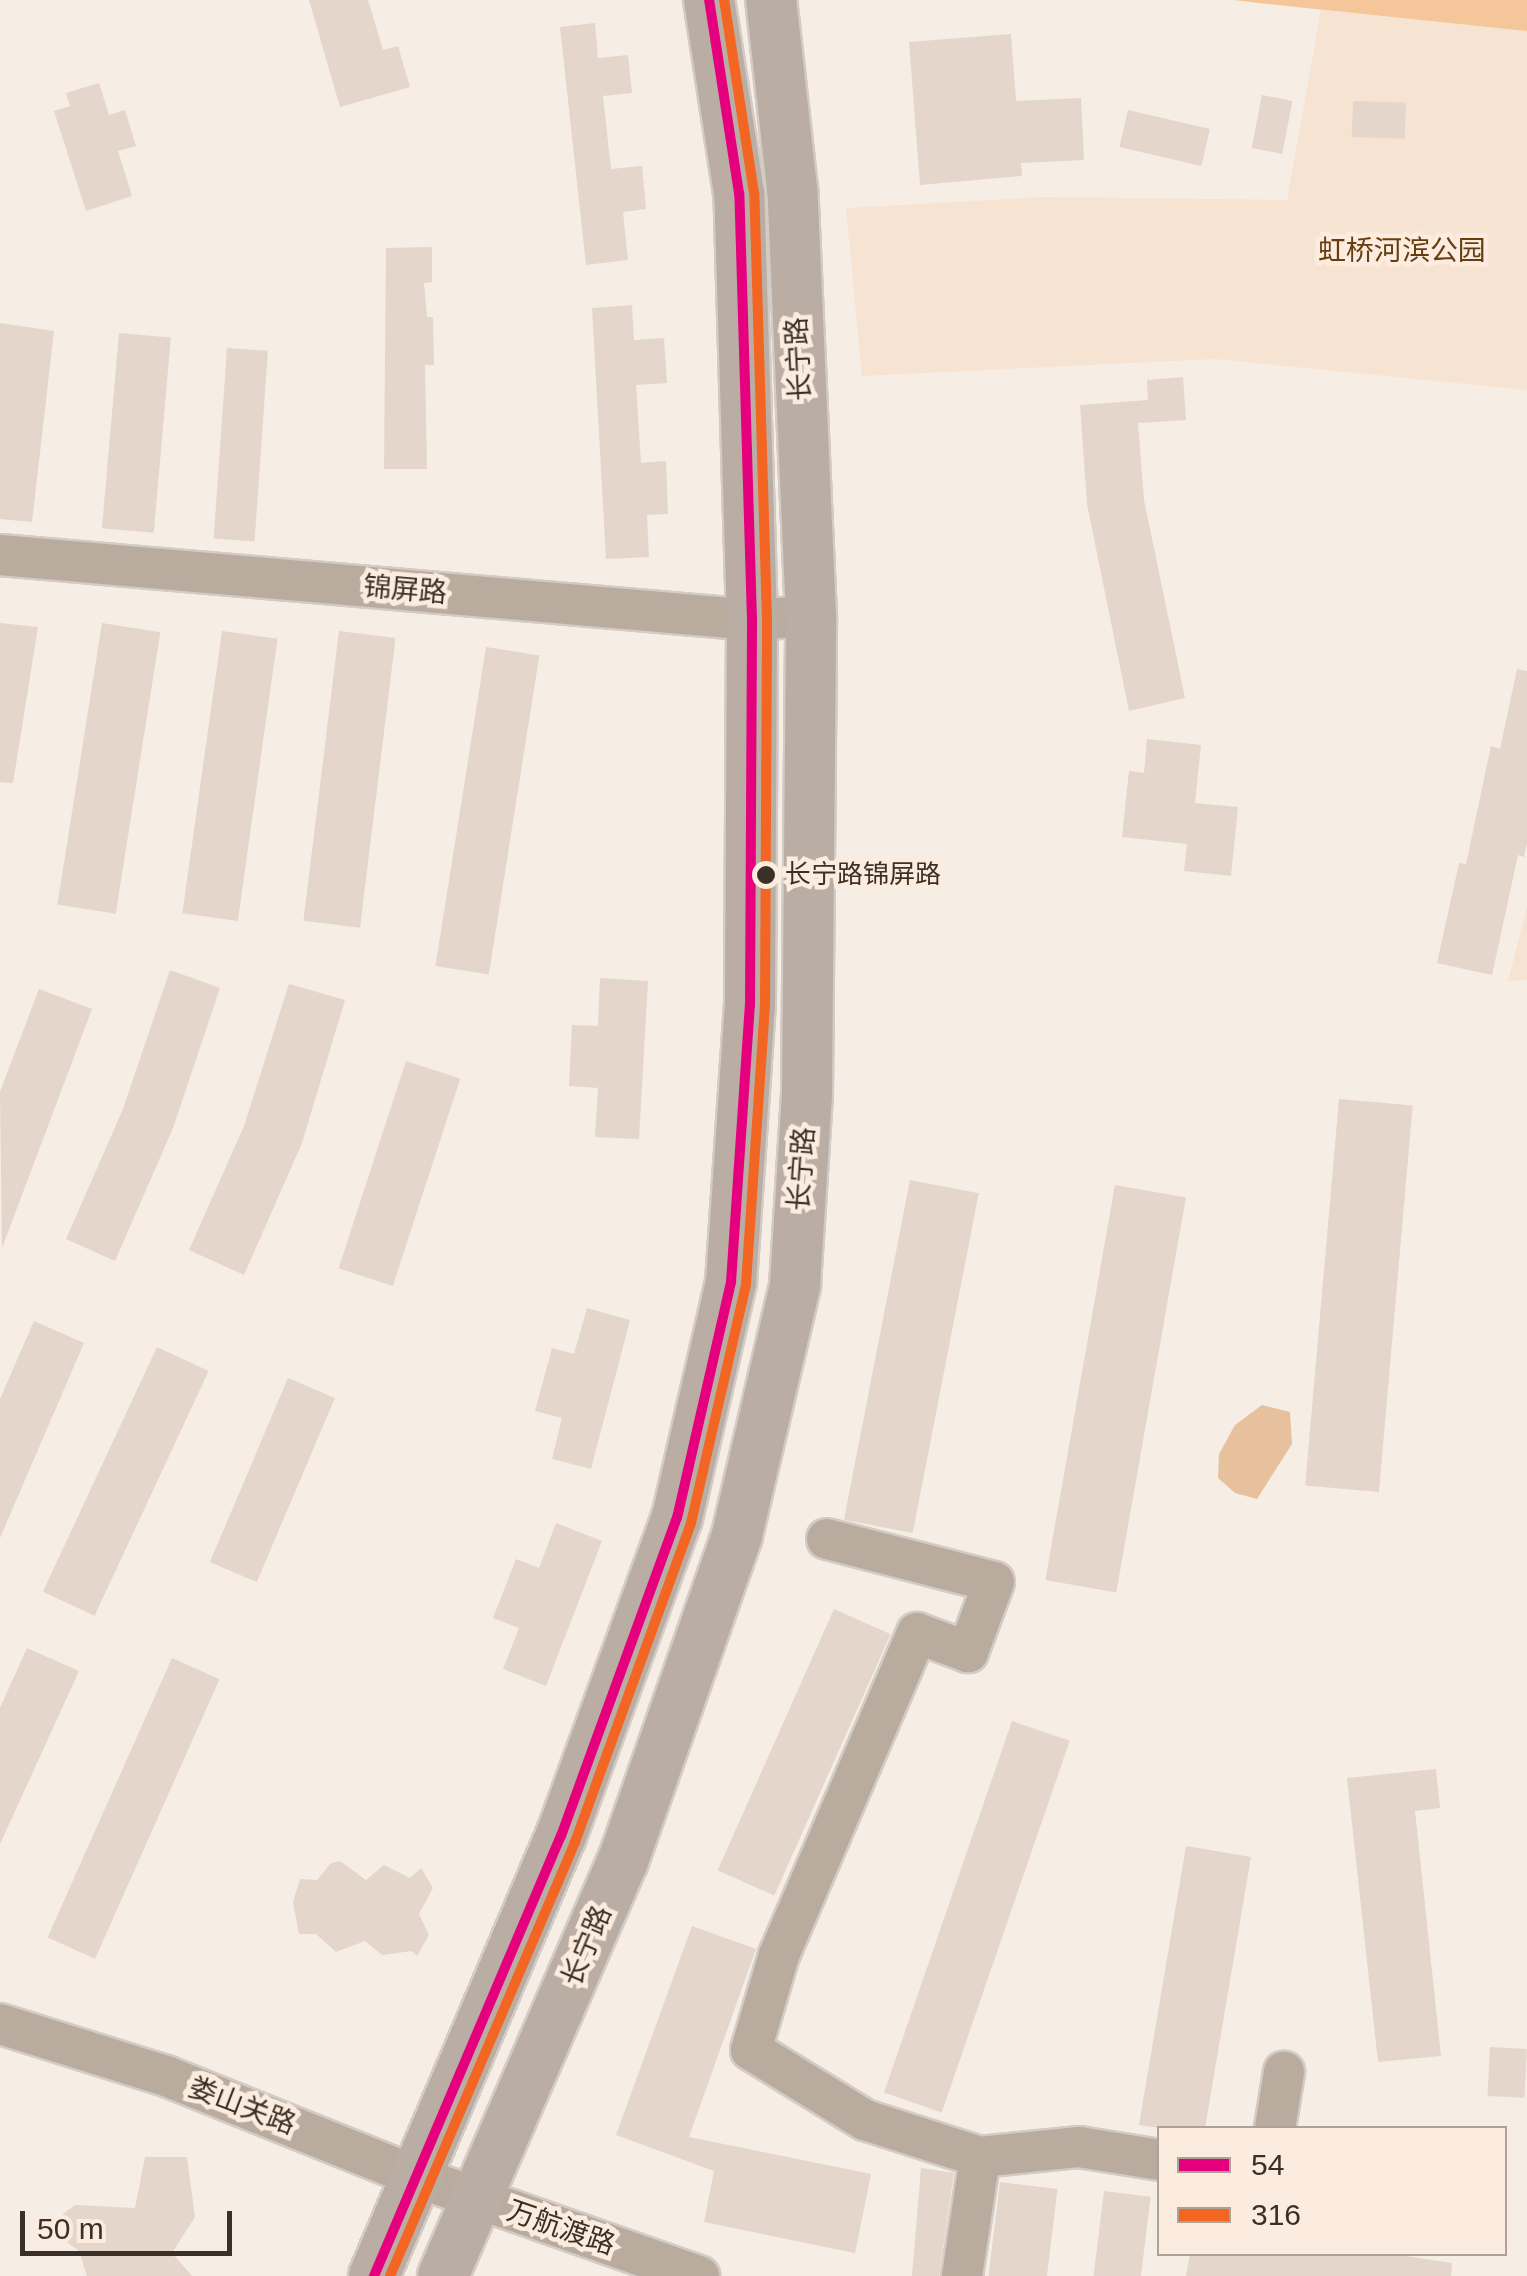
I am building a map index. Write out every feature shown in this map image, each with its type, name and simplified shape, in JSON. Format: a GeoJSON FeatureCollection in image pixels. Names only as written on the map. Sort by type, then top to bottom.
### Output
{"type":"FeatureCollection","features":[{"type":"Feature","properties":{"kind":"main road","name":"长宁路"},"geometry":{"type":"LineString","coordinates":[[374,2276],[420,2178],[561,1836],[676,1518],[731,1282],[750,1005],[752,620],[739,193],[710,0]]}},
{"type":"Feature","properties":{"kind":"main road","name":"长宁路"},"geometry":{"type":"LineString","coordinates":[[443,2276],[624,1861],[724,1571],[795,1285],[808,1092],[811,616],[792,189],[771,0]]}},
{"type":"Feature","properties":{"kind":"street","name":"锦屏路"},"geometry":{"type":"LineString","coordinates":[[0,555],[752,620],[811,616]]}},
{"type":"Feature","properties":{"kind":"street"},"geometry":{"type":"LineString","coordinates":[[827,1539],[994,1582],[968,1652],[917,1633],[779,1955],[751,2050],[865,2120],[980,2156],[1079,2148],[1157,2160]]}},
{"type":"Feature","properties":{"kind":"street","name":"娄山关路"},"geometry":{"type":"LineString","coordinates":[[0,2024],[166,2076],[479,2200]]}},
{"type":"Feature","properties":{"kind":"street"},"geometry":{"type":"LineString","coordinates":[[1275,2126],[1284,2072]]}},
{"type":"Feature","properties":{"kind":"street"},"geometry":{"type":"LineString","coordinates":[[962,2276],[980,2156]]}},
{"type":"Feature","properties":{"kind":"street","name":"万航渡路"},"geometry":{"type":"LineString","coordinates":[[479,2200],[699,2276]]}},
{"type":"Feature","properties":{"kind":"green space","name":"虹桥河滨公园"},"geometry":{"type":"Polygon","coordinates":[[[1321,10],[1527,31],[1527,390],[1215,359],[862,376],[846,208],[1045,197],[1287,200],[1321,10]]]}},
{"type":"Feature","properties":{"kind":"green space"},"geometry":{"type":"Polygon","coordinates":[[[1527,907],[1527,980],[1508,981],[1527,907]]]}},
{"type":"Feature","properties":{"kind":"shaded area"},"geometry":{"type":"Polygon","coordinates":[[[1233,0],[1527,0],[1527,31],[1267,4],[1233,0]]]}},
{"type":"Feature","properties":{"kind":"shaded area"},"geometry":{"type":"Polygon","coordinates":[[[1262,1405],[1290,1412],[1292,1444],[1257,1499],[1235,1493],[1218,1478],[1219,1454],[1235,1425],[1262,1405]]]}},
{"type":"Feature","properties":{"kind":"building"},"geometry":{"type":"Polygon","coordinates":[[[309,0],[368,0],[383,50],[398,46],[410,87],[340,107],[309,0]]]}},
{"type":"Feature","properties":{"kind":"building"},"geometry":{"type":"Polygon","coordinates":[[[595,23],[598,58],[628,55],[632,93],[603,96],[611,169],[642,166],[646,209],[623,212],[628,260],[586,265],[560,27],[595,23]]]}},
{"type":"Feature","properties":{"kind":"building"},"geometry":{"type":"Polygon","coordinates":[[[1011,34],[1016,101],[1081,98],[1084,160],[1021,163],[1022,176],[920,185],[909,42],[1011,34]]]}},
{"type":"Feature","properties":{"kind":"building"},"geometry":{"type":"Polygon","coordinates":[[[99,83],[109,115],[125,110],[136,146],[118,151],[132,196],[86,211],[54,111],[70,106],[66,93],[99,83]]]}},
{"type":"Feature","properties":{"kind":"building"},"geometry":{"type":"Polygon","coordinates":[[[1262,95],[1292,101],[1282,154],[1252,148],[1262,95]]]}},
{"type":"Feature","properties":{"kind":"building"},"geometry":{"type":"Polygon","coordinates":[[[1353,101],[1406,103],[1405,139],[1352,137],[1353,101]]]}},
{"type":"Feature","properties":{"kind":"building"},"geometry":{"type":"Polygon","coordinates":[[[1128,110],[1210,129],[1201,166],[1119,147],[1128,110]]]}},
{"type":"Feature","properties":{"kind":"building"},"geometry":{"type":"Polygon","coordinates":[[[432,247],[432,282],[424,283],[427,317],[433,317],[434,365],[425,365],[427,469],[384,469],[386,248],[432,247]]]}},
{"type":"Feature","properties":{"kind":"building"},"geometry":{"type":"Polygon","coordinates":[[[632,305],[634,340],[664,338],[667,383],[636,385],[641,463],[666,461],[668,514],[647,515],[649,557],[606,559],[592,308],[632,305]]]}},
{"type":"Feature","properties":{"kind":"building"},"geometry":{"type":"Polygon","coordinates":[[[0,323],[54,331],[32,522],[0,519],[0,323]]]}},
{"type":"Feature","properties":{"kind":"building"},"geometry":{"type":"Polygon","coordinates":[[[119,333],[171,338],[154,533],[102,528],[119,333]]]}},
{"type":"Feature","properties":{"kind":"building"},"geometry":{"type":"Polygon","coordinates":[[[227,348],[268,351],[255,541],[214,539],[227,348]]]}},
{"type":"Feature","properties":{"kind":"building"},"geometry":{"type":"Polygon","coordinates":[[[1183,377],[1186,420],[1138,423],[1144,500],[1185,698],[1129,711],[1087,504],[1080,405],[1148,400],[1147,380],[1183,377]]]}},
{"type":"Feature","properties":{"kind":"building"},"geometry":{"type":"Polygon","coordinates":[[[0,623],[38,627],[13,783],[0,782],[0,623]]]}},
{"type":"Feature","properties":{"kind":"building"},"geometry":{"type":"Polygon","coordinates":[[[102,623],[160,632],[116,914],[57,904],[102,623]]]}},
{"type":"Feature","properties":{"kind":"building"},"geometry":{"type":"Polygon","coordinates":[[[222,631],[277,639],[238,921],[182,913],[222,631]]]}},
{"type":"Feature","properties":{"kind":"building"},"geometry":{"type":"Polygon","coordinates":[[[339,631],[396,638],[360,928],[303,921],[339,631]]]}},
{"type":"Feature","properties":{"kind":"building"},"geometry":{"type":"Polygon","coordinates":[[[486,647],[539,655],[489,974],[435,966],[486,647]]]}},
{"type":"Feature","properties":{"kind":"building"},"geometry":{"type":"Polygon","coordinates":[[[1517,669],[1527,671],[1527,843],[1524,857],[1518,855],[1492,975],[1437,963],[1459,863],[1466,864],[1491,746],[1500,749],[1517,669]]]}},
{"type":"Feature","properties":{"kind":"building"},"geometry":{"type":"Polygon","coordinates":[[[1147,739],[1201,745],[1195,803],[1238,807],[1231,876],[1184,871],[1187,844],[1122,837],[1129,771],[1144,773],[1147,739]]]}},
{"type":"Feature","properties":{"kind":"building"},"geometry":{"type":"Polygon","coordinates":[[[170,970],[220,988],[173,1128],[115,1261],[66,1239],[123,1109],[170,970]]]}},
{"type":"Feature","properties":{"kind":"building"},"geometry":{"type":"Polygon","coordinates":[[[600,978],[648,981],[639,1139],[595,1137],[598,1088],[569,1086],[572,1025],[598,1026],[600,978]]]}},
{"type":"Feature","properties":{"kind":"building"},"geometry":{"type":"Polygon","coordinates":[[[289,984],[345,1000],[302,1143],[244,1275],[189,1250],[244,1126],[289,984]]]}},
{"type":"Feature","properties":{"kind":"building"},"geometry":{"type":"Polygon","coordinates":[[[39,989],[92,1009],[2,1248],[0,1092],[39,989]]]}},
{"type":"Feature","properties":{"kind":"building"},"geometry":{"type":"Polygon","coordinates":[[[406,1061],[460,1079],[393,1286],[339,1268],[406,1061]]]}},
{"type":"Feature","properties":{"kind":"building"},"geometry":{"type":"Polygon","coordinates":[[[1339,1099],[1413,1105],[1379,1492],[1305,1486],[1339,1099]]]}},
{"type":"Feature","properties":{"kind":"building"},"geometry":{"type":"Polygon","coordinates":[[[910,1180],[979,1193],[913,1533],[844,1520],[910,1180]]]}},
{"type":"Feature","properties":{"kind":"building"},"geometry":{"type":"Polygon","coordinates":[[[1115,1185],[1186,1198],[1116,1592],[1045,1580],[1115,1185]]]}},
{"type":"Feature","properties":{"kind":"building"},"geometry":{"type":"Polygon","coordinates":[[[587,1308],[630,1320],[591,1469],[552,1459],[562,1418],[535,1411],[552,1348],[574,1354],[587,1308]]]}},
{"type":"Feature","properties":{"kind":"building"},"geometry":{"type":"Polygon","coordinates":[[[34,1321],[84,1343],[0,1538],[0,1399],[34,1321]]]}},
{"type":"Feature","properties":{"kind":"building"},"geometry":{"type":"Polygon","coordinates":[[[157,1347],[209,1371],[95,1616],[43,1592],[157,1347]]]}},
{"type":"Feature","properties":{"kind":"building"},"geometry":{"type":"Polygon","coordinates":[[[288,1378],[335,1398],[257,1582],[210,1562],[288,1378]]]}},
{"type":"Feature","properties":{"kind":"building"},"geometry":{"type":"Polygon","coordinates":[[[556,1523],[602,1541],[546,1686],[503,1669],[519,1628],[493,1618],[516,1559],[539,1568],[556,1523]]]}},
{"type":"Feature","properties":{"kind":"building"},"geometry":{"type":"Polygon","coordinates":[[[834,1609],[891,1634],[774,1895],[718,1870],[834,1609]]]}},
{"type":"Feature","properties":{"kind":"building"},"geometry":{"type":"Polygon","coordinates":[[[27,1648],[79,1671],[0,1844],[0,1708],[27,1648]]]}},
{"type":"Feature","properties":{"kind":"building"},"geometry":{"type":"Polygon","coordinates":[[[172,1658],[220,1679],[95,1959],[48,1938],[172,1658]]]}},
{"type":"Feature","properties":{"kind":"building"},"geometry":{"type":"Polygon","coordinates":[[[1012,1721],[1070,1741],[942,2112],[884,2093],[1012,1721]]]}},
{"type":"Feature","properties":{"kind":"building"},"geometry":{"type":"Polygon","coordinates":[[[1436,1769],[1440,1808],[1415,1811],[1441,2056],[1378,2062],[1347,1778],[1436,1769]]]}},
{"type":"Feature","properties":{"kind":"building"},"geometry":{"type":"Polygon","coordinates":[[[1186,1846],[1251,1857],[1205,2126],[1139,2125],[1186,1846]]]}},
{"type":"Feature","properties":{"kind":"building"},"geometry":{"type":"Polygon","coordinates":[[[340,1861],[366,1880],[384,1865],[410,1878],[421,1868],[433,1888],[419,1914],[429,1935],[417,1956],[412,1951],[382,1955],[365,1941],[336,1952],[316,1934],[299,1934],[293,1902],[300,1879],[317,1880],[331,1863],[340,1861]]]}},
{"type":"Feature","properties":{"kind":"building"},"geometry":{"type":"Polygon","coordinates":[[[692,1926],[756,1949],[689,2137],[871,2174],[855,2253],[704,2222],[714,2171],[616,2135],[692,1926]]]}},
{"type":"Feature","properties":{"kind":"building"},"geometry":{"type":"Polygon","coordinates":[[[1490,2047],[1527,2049],[1524,2098],[1487,2096],[1490,2047]]]}},
{"type":"Feature","properties":{"kind":"building"},"geometry":{"type":"Polygon","coordinates":[[[145,2157],[187,2157],[195,2217],[172,2253],[192,2276],[87,2276],[79,2251],[63,2239],[63,2214],[75,2205],[135,2208],[145,2157]]]}},
{"type":"Feature","properties":{"kind":"building"},"geometry":{"type":"Polygon","coordinates":[[[921,2168],[954,2173],[939,2276],[912,2276],[921,2168]]]}},
{"type":"Feature","properties":{"kind":"building"},"geometry":{"type":"Polygon","coordinates":[[[1000,2182],[1058,2189],[1047,2276],[988,2276],[1000,2182]]]}},
{"type":"Feature","properties":{"kind":"building"},"geometry":{"type":"Polygon","coordinates":[[[1104,2191],[1151,2197],[1141,2276],[1094,2276],[1104,2191]]]}},
{"type":"Feature","properties":{"kind":"building"},"geometry":{"type":"Polygon","coordinates":[[[1190,2256],[1405,2256],[1452,2263],[1451,2276],[1186,2276],[1190,2256]]]}},
{"type":"Feature","properties":{"kind":"transit line","name":"54"},"geometry":{"type":"LineString","coordinates":[[374,2276],[561,1836],[677,1518],[731,1282],[750,1005],[752,620],[739,193],[709,0]]}},
{"type":"Feature","properties":{"kind":"transit line","name":"316"},"geometry":{"type":"LineString","coordinates":[[390,2276],[575,1842],[691,1523],[746,1284],[765,1005],[767,620],[754,193],[724,0]]}},
{"type":"Feature","properties":{"kind":"place","name":"长宁路锦屏路"},"geometry":{"type":"Point","coordinates":[766,875]}}]}
